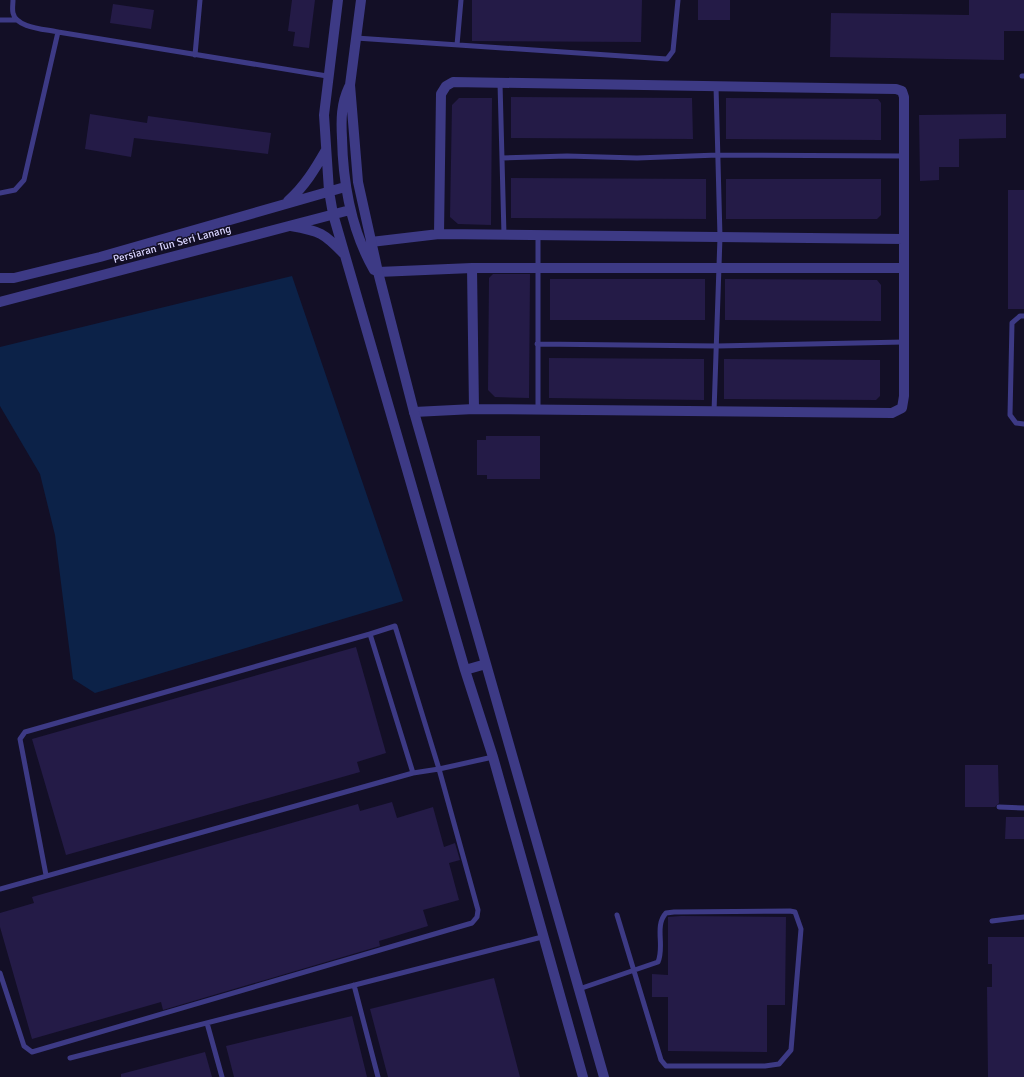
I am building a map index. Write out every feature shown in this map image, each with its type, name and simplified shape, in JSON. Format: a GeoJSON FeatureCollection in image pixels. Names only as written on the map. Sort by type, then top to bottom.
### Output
{"type":"FeatureCollection","features":[{"type":"Feature","properties":{"kind":"street"},"geometry":{"type":"LineString","coordinates":[[338,0],[327,76],[324,115],[329,191],[333,214],[465,670],[493,758],[542,937],[583,1077]]}},
{"type":"Feature","properties":{"kind":"street"},"geometry":{"type":"LineString","coordinates":[[361,0],[350,85],[358,182],[380,282],[414,412],[604,1077]]}},
{"type":"Feature","properties":{"kind":"street"},"geometry":{"type":"LineString","coordinates":[[414,412],[474,409],[892,413],[902,408],[904,342],[904,97],[902,91],[896,89],[453,82],[446,86],[441,94],[439,234]]}},
{"type":"Feature","properties":{"kind":"street"},"geometry":{"type":"LineString","coordinates":[[350,85],[345,95],[341,113],[345,187],[350,210],[365,253],[380,282]]}},
{"type":"Feature","properties":{"kind":"street"},"geometry":{"type":"LineString","coordinates":[[285,203],[302,188],[313,173],[326,150]]}},
{"type":"Feature","properties":{"kind":"street","name":"Persiaran Tun Seri Lanang"},"geometry":{"type":"LineString","coordinates":[[0,278],[14,278],[100,257],[345,187]]}},
{"type":"Feature","properties":{"kind":"street","name":"Persiaran Tun Seri Lanang"},"geometry":{"type":"LineString","coordinates":[[0,302],[350,210]]}},
{"type":"Feature","properties":{"kind":"street"},"geometry":{"type":"LineString","coordinates":[[288,226],[312,230],[328,237],[345,256]]}},
{"type":"Feature","properties":{"kind":"street"},"geometry":{"type":"LineString","coordinates":[[371,242],[439,234],[904,239]]}},
{"type":"Feature","properties":{"kind":"street"},"geometry":{"type":"LineString","coordinates":[[378,272],[472,268],[904,268]]}},
{"type":"Feature","properties":{"kind":"street"},"geometry":{"type":"LineString","coordinates":[[472,268],[474,409]]}},
{"type":"Feature","properties":{"kind":"street"},"geometry":{"type":"LineString","coordinates":[[465,670],[486,664]]}},
{"type":"Feature","properties":{"kind":"lane"},"geometry":{"type":"LineString","coordinates":[[13,0],[13,12],[16,20]]}},
{"type":"Feature","properties":{"kind":"lane"},"geometry":{"type":"LineString","coordinates":[[195,55],[200,0]]}},
{"type":"Feature","properties":{"kind":"lane"},"geometry":{"type":"LineString","coordinates":[[457,44],[461,0]]}},
{"type":"Feature","properties":{"kind":"lane"},"geometry":{"type":"LineString","coordinates":[[355,38],[667,59],[673,51],[678,0]]}},
{"type":"Feature","properties":{"kind":"lane"},"geometry":{"type":"LineString","coordinates":[[0,20],[16,20],[22,24],[58,32],[327,76]]}},
{"type":"Feature","properties":{"kind":"lane"},"geometry":{"type":"LineString","coordinates":[[0,193],[15,190],[24,180],[58,32]]}},
{"type":"Feature","properties":{"kind":"lane"},"geometry":{"type":"LineString","coordinates":[[500,82],[504,235]]}},
{"type":"Feature","properties":{"kind":"lane"},"geometry":{"type":"LineString","coordinates":[[714,412],[720,268],[716,86]]}},
{"type":"Feature","properties":{"kind":"lane"},"geometry":{"type":"LineString","coordinates":[[502,158],[567,156],[637,158],[718,155],[904,156]]}},
{"type":"Feature","properties":{"kind":"lane"},"geometry":{"type":"LineString","coordinates":[[538,235],[538,410]]}},
{"type":"Feature","properties":{"kind":"lane"},"geometry":{"type":"LineString","coordinates":[[1024,316],[1020,316],[1012,322],[1010,415],[1016,423],[1024,424]]}},
{"type":"Feature","properties":{"kind":"lane"},"geometry":{"type":"LineString","coordinates":[[537,344],[717,346],[904,342]]}},
{"type":"Feature","properties":{"kind":"lane"},"geometry":{"type":"LineString","coordinates":[[0,973],[24,1046],[32,1052],[472,923],[477,917],[478,910],[439,769],[395,626],[25,732],[20,739],[46,875]]}},
{"type":"Feature","properties":{"kind":"lane"},"geometry":{"type":"LineString","coordinates":[[370,634],[413,773]]}},
{"type":"Feature","properties":{"kind":"lane"},"geometry":{"type":"LineString","coordinates":[[0,888],[413,773],[493,758]]}},
{"type":"Feature","properties":{"kind":"lane"},"geometry":{"type":"LineString","coordinates":[[999,807],[1024,808]]}},
{"type":"Feature","properties":{"kind":"lane"},"geometry":{"type":"LineString","coordinates":[[579,989],[633,970],[658,962],[660,955],[660,924],[666,913],[795,912],[801,929],[791,1050],[779,1064],[765,1066],[666,1066],[661,1060],[633,970],[617,915]]}},
{"type":"Feature","properties":{"kind":"lane"},"geometry":{"type":"LineString","coordinates":[[992,921],[1024,917]]}},
{"type":"Feature","properties":{"kind":"lane"},"geometry":{"type":"LineString","coordinates":[[70,1058],[542,937]]}},
{"type":"Feature","properties":{"kind":"lane"},"geometry":{"type":"LineString","coordinates":[[354,985],[378,1077]]}},
{"type":"Feature","properties":{"kind":"lane"},"geometry":{"type":"LineString","coordinates":[[207,1023],[222,1077]]}},
{"type":"Feature","properties":{"kind":"water"},"geometry":{"type":"Polygon","coordinates":[[[292,276],[403,601],[95,693],[73,679],[55,535],[40,474],[0,406],[0,347],[292,276]]]}},
{"type":"Feature","properties":{"kind":"building"},"geometry":{"type":"Polygon","coordinates":[[[292,0],[315,0],[309,48],[293,46],[295,32],[288,31],[292,0]]]}},
{"type":"Feature","properties":{"kind":"building"},"geometry":{"type":"Polygon","coordinates":[[[472,0],[642,0],[641,42],[472,41],[472,0]]]}},
{"type":"Feature","properties":{"kind":"building"},"geometry":{"type":"Polygon","coordinates":[[[698,0],[730,0],[730,20],[698,20],[698,0]]]}},
{"type":"Feature","properties":{"kind":"building"},"geometry":{"type":"Polygon","coordinates":[[[969,0],[1024,0],[1024,31],[1004,31],[1004,60],[830,57],[831,13],[969,15],[969,0]]]}},
{"type":"Feature","properties":{"kind":"building"},"geometry":{"type":"Polygon","coordinates":[[[113,4],[154,10],[151,29],[110,23],[113,4]]]}},
{"type":"Feature","properties":{"kind":"building"},"geometry":{"type":"Polygon","coordinates":[[[511,97],[692,98],[693,139],[511,138],[511,97]]]}},
{"type":"Feature","properties":{"kind":"building"},"geometry":{"type":"Polygon","coordinates":[[[459,98],[492,98],[491,225],[458,224],[450,217],[452,105],[459,98]]]}},
{"type":"Feature","properties":{"kind":"building"},"geometry":{"type":"Polygon","coordinates":[[[726,98],[878,99],[881,103],[881,140],[726,139],[726,98]]]}},
{"type":"Feature","properties":{"kind":"building"},"geometry":{"type":"Polygon","coordinates":[[[90,114],[147,123],[148,116],[271,133],[268,154],[134,138],[131,157],[85,149],[90,114]]]}},
{"type":"Feature","properties":{"kind":"building"},"geometry":{"type":"Polygon","coordinates":[[[1006,114],[1006,138],[959,139],[959,167],[939,167],[939,180],[920,181],[919,115],[1006,114]]]}},
{"type":"Feature","properties":{"kind":"building"},"geometry":{"type":"Polygon","coordinates":[[[511,178],[706,179],[706,219],[511,218],[511,178]]]}},
{"type":"Feature","properties":{"kind":"building"},"geometry":{"type":"Polygon","coordinates":[[[726,179],[881,179],[881,215],[877,219],[726,219],[726,179]]]}},
{"type":"Feature","properties":{"kind":"building"},"geometry":{"type":"Polygon","coordinates":[[[1008,190],[1024,190],[1024,309],[1008,309],[1008,190]]]}},
{"type":"Feature","properties":{"kind":"building"},"geometry":{"type":"Polygon","coordinates":[[[493,274],[530,274],[529,398],[495,397],[488,390],[489,278],[493,274]]]}},
{"type":"Feature","properties":{"kind":"building"},"geometry":{"type":"Polygon","coordinates":[[[550,279],[705,279],[705,320],[550,320],[550,279]]]}},
{"type":"Feature","properties":{"kind":"building"},"geometry":{"type":"Polygon","coordinates":[[[725,279],[877,280],[881,285],[881,321],[725,320],[725,279]]]}},
{"type":"Feature","properties":{"kind":"building"},"geometry":{"type":"Polygon","coordinates":[[[549,358],[704,359],[704,400],[549,398],[549,358]]]}},
{"type":"Feature","properties":{"kind":"building"},"geometry":{"type":"Polygon","coordinates":[[[724,359],[880,360],[880,396],[876,400],[724,399],[724,359]]]}},
{"type":"Feature","properties":{"kind":"building"},"geometry":{"type":"Polygon","coordinates":[[[486,436],[540,436],[540,479],[487,479],[487,475],[477,475],[477,440],[486,440],[486,436]]]}},
{"type":"Feature","properties":{"kind":"building"},"geometry":{"type":"Polygon","coordinates":[[[356,647],[386,753],[357,762],[360,772],[66,855],[32,739],[356,647]]]}},
{"type":"Feature","properties":{"kind":"building"},"geometry":{"type":"Polygon","coordinates":[[[965,765],[998,765],[999,803],[995,807],[965,807],[965,765]]]}},
{"type":"Feature","properties":{"kind":"building"},"geometry":{"type":"Polygon","coordinates":[[[392,802],[397,818],[433,807],[444,847],[455,843],[460,860],[449,863],[459,900],[423,910],[428,926],[379,941],[380,946],[163,1010],[161,1002],[32,1039],[0,927],[0,913],[34,903],[32,897],[358,804],[360,811],[392,802]]]}},
{"type":"Feature","properties":{"kind":"building"},"geometry":{"type":"Polygon","coordinates":[[[1006,817],[1024,817],[1024,839],[1005,839],[1006,817]]]}},
{"type":"Feature","properties":{"kind":"building"},"geometry":{"type":"Polygon","coordinates":[[[668,917],[786,917],[785,1005],[767,1005],[767,1052],[668,1051],[668,997],[652,997],[652,974],[668,975],[668,917]]]}},
{"type":"Feature","properties":{"kind":"building"},"geometry":{"type":"Polygon","coordinates":[[[988,937],[1024,937],[1024,1077],[988,1077],[987,987],[992,987],[992,964],[988,964],[988,937]]]}},
{"type":"Feature","properties":{"kind":"building"},"geometry":{"type":"Polygon","coordinates":[[[494,978],[520,1077],[388,1077],[370,1009],[494,978]]]}},
{"type":"Feature","properties":{"kind":"building"},"geometry":{"type":"Polygon","coordinates":[[[352,1016],[367,1077],[234,1077],[226,1046],[352,1016]]]}},
{"type":"Feature","properties":{"kind":"building"},"geometry":{"type":"Polygon","coordinates":[[[205,1052],[212,1077],[121,1077],[121,1074],[205,1052]]]}}]}
